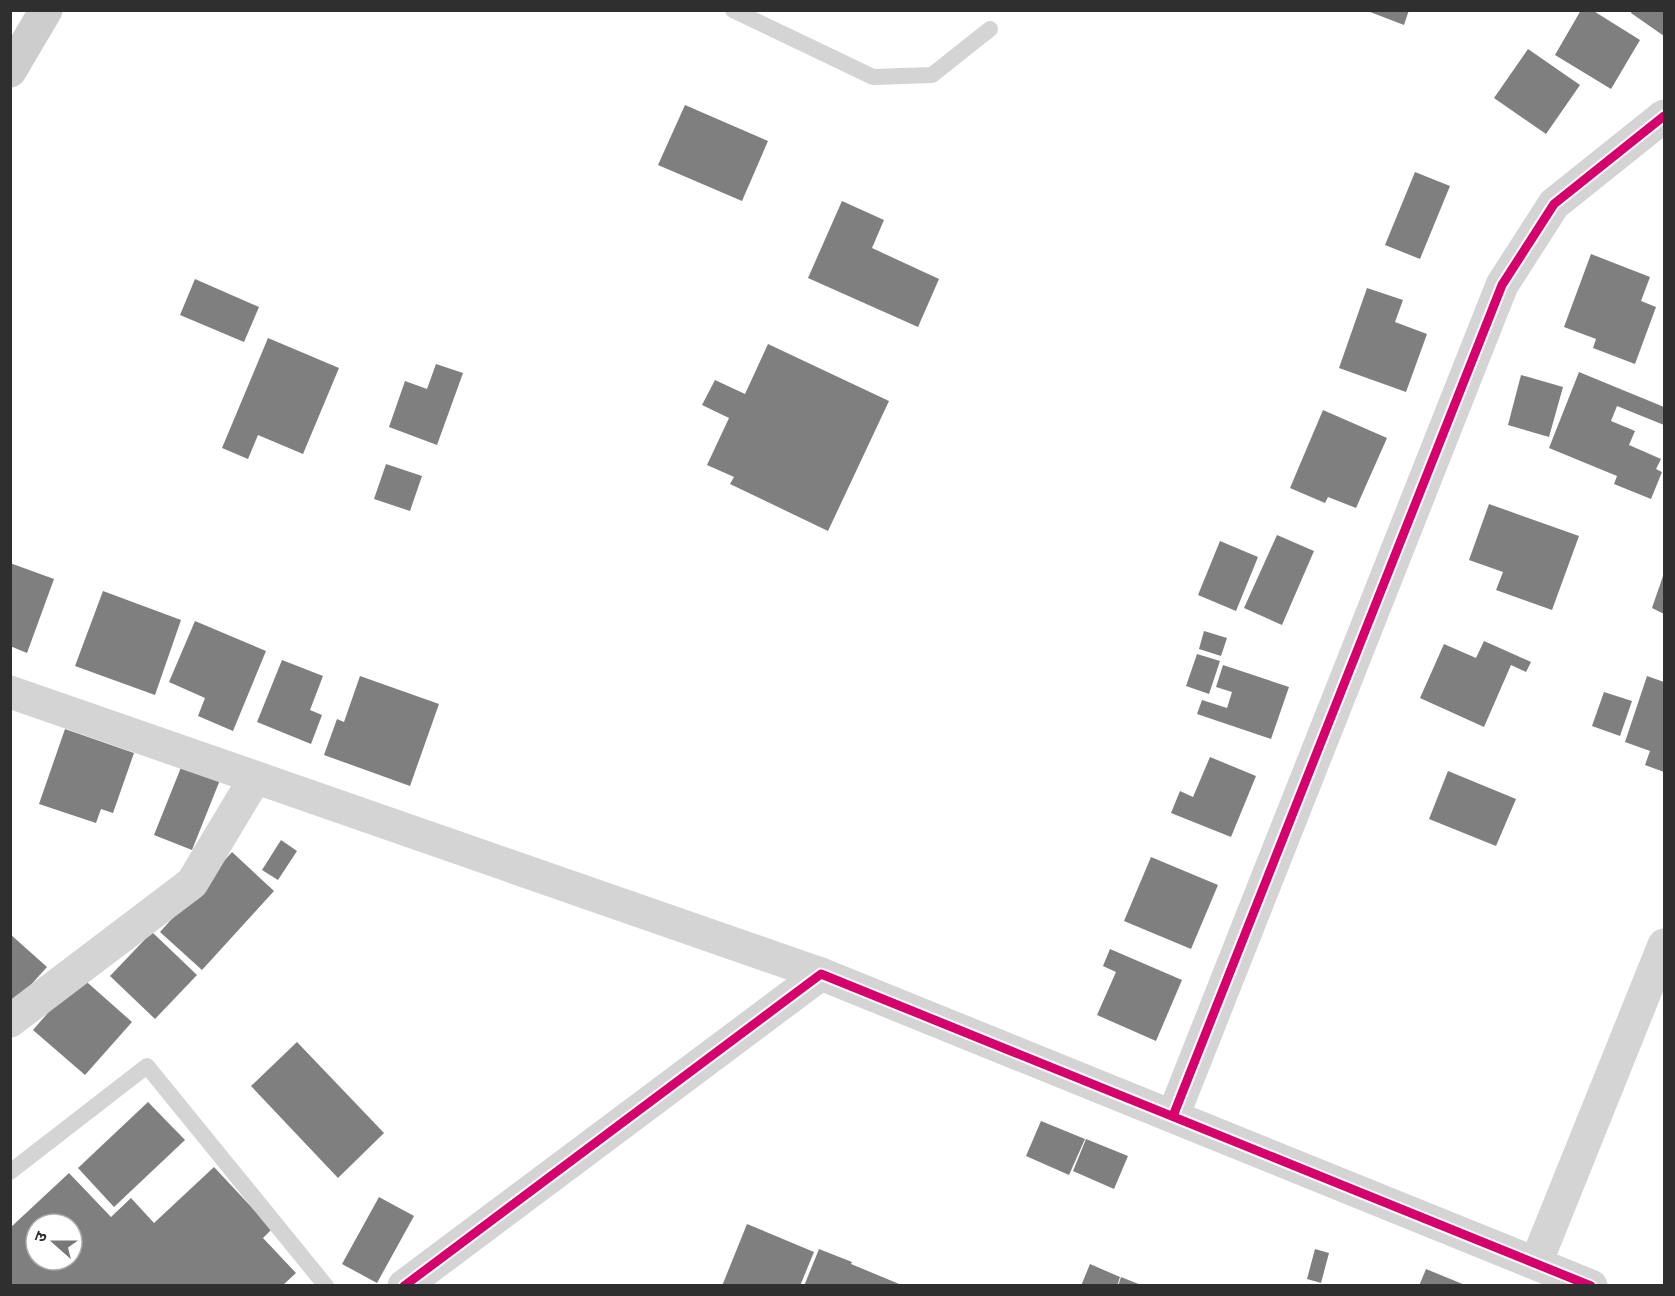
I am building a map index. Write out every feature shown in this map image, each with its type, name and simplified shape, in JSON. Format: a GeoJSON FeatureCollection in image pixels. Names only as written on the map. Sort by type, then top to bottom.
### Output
{"type":"FeatureCollection","features":[{"type":"Feature","properties":{"kind":"main road"},"geometry":{"type":"LineString","coordinates":[[10,71],[46,10]]}},
{"type":"Feature","properties":{"kind":"street"},"geometry":{"type":"LineString","coordinates":[[1173,1116],[1502,285],[1554,204],[1665,116]]}},
{"type":"Feature","properties":{"kind":"street"},"geometry":{"type":"LineString","coordinates":[[10,692],[821,974],[1591,1286]]}},
{"type":"Feature","properties":{"kind":"street"},"geometry":{"type":"LineString","coordinates":[[10,1021],[192,883],[255,778]]}},
{"type":"Feature","properties":{"kind":"street"},"geometry":{"type":"LineString","coordinates":[[1536,1263],[1665,945]]}},
{"type":"Feature","properties":{"kind":"street"},"geometry":{"type":"LineString","coordinates":[[404,1286],[821,974]]}},
{"type":"Feature","properties":{"kind":"lane"},"geometry":{"type":"LineString","coordinates":[[733,10],[873,77],[932,75],[990,29]]}},
{"type":"Feature","properties":{"kind":"lane"},"geometry":{"type":"LineString","coordinates":[[10,1172],[147,1066],[324,1285]]}},
{"type":"Feature","properties":{"kind":"building"},"geometry":{"type":"Polygon","coordinates":[[[1365,10],[1409,10],[1404,25],[1365,10]]]}},
{"type":"Feature","properties":{"kind":"building"},"geometry":{"type":"Polygon","coordinates":[[[1581,10],[1592,10],[1640,40],[1611,89],[1555,55],[1581,10]]]}},
{"type":"Feature","properties":{"kind":"building"},"geometry":{"type":"Polygon","coordinates":[[[1632,10],[1664,10],[1664,36],[1631,13],[1632,10]]]}},
{"type":"Feature","properties":{"kind":"building"},"geometry":{"type":"Polygon","coordinates":[[[1528,49],[1580,85],[1546,134],[1494,98],[1528,49]]]}},
{"type":"Feature","properties":{"kind":"building"},"geometry":{"type":"Polygon","coordinates":[[[685,105],[768,141],[742,201],[658,165],[685,105]]]}},
{"type":"Feature","properties":{"kind":"building"},"geometry":{"type":"Polygon","coordinates":[[[1415,172],[1450,186],[1420,259],[1385,245],[1415,172]]]}},
{"type":"Feature","properties":{"kind":"building"},"geometry":{"type":"Polygon","coordinates":[[[842,201],[884,220],[872,248],[939,279],[918,327],[808,278],[842,201]]]}},
{"type":"Feature","properties":{"kind":"building"},"geometry":{"type":"Polygon","coordinates":[[[1591,254],[1650,277],[1641,301],[1656,307],[1635,364],[1593,348],[1596,339],[1564,327],[1591,254]]]}},
{"type":"Feature","properties":{"kind":"building"},"geometry":{"type":"Polygon","coordinates":[[[195,279],[259,307],[244,342],[180,315],[195,279]]]}},
{"type":"Feature","properties":{"kind":"building"},"geometry":{"type":"Polygon","coordinates":[[[1367,288],[1403,300],[1395,322],[1427,334],[1406,392],[1339,368],[1367,288]]]}},
{"type":"Feature","properties":{"kind":"building"},"geometry":{"type":"Polygon","coordinates":[[[268,338],[339,368],[303,454],[258,435],[248,459],[222,448],[268,338]]]}},
{"type":"Feature","properties":{"kind":"building"},"geometry":{"type":"Polygon","coordinates":[[[768,344],[889,401],[828,531],[730,484],[734,477],[707,465],[729,418],[702,405],[715,380],[745,394],[768,344]]]}},
{"type":"Feature","properties":{"kind":"building"},"geometry":{"type":"Polygon","coordinates":[[[436,364],[463,373],[437,445],[389,427],[405,381],[427,389],[436,364]]]}},
{"type":"Feature","properties":{"kind":"building"},"geometry":{"type":"Polygon","coordinates":[[[1579,372],[1664,407],[1664,425],[1617,406],[1611,421],[1635,431],[1629,445],[1661,459],[1656,469],[1662,472],[1651,499],[1614,484],[1617,476],[1549,448],[1579,372]]]}},
{"type":"Feature","properties":{"kind":"building"},"geometry":{"type":"Polygon","coordinates":[[[1521,375],[1563,387],[1549,437],[1508,425],[1521,375]]]}},
{"type":"Feature","properties":{"kind":"building"},"geometry":{"type":"Polygon","coordinates":[[[1323,410],[1387,438],[1356,508],[1328,497],[1325,503],[1290,488],[1323,410]]]}},
{"type":"Feature","properties":{"kind":"building"},"geometry":{"type":"Polygon","coordinates":[[[386,464],[422,476],[410,511],[374,499],[386,464]]]}},
{"type":"Feature","properties":{"kind":"building"},"geometry":{"type":"Polygon","coordinates":[[[1489,504],[1579,536],[1552,610],[1496,590],[1503,572],[1469,560],[1489,504]]]}},
{"type":"Feature","properties":{"kind":"building"},"geometry":{"type":"Polygon","coordinates":[[[1277,535],[1314,551],[1282,625],[1244,608],[1277,535]]]}},
{"type":"Feature","properties":{"kind":"building"},"geometry":{"type":"Polygon","coordinates":[[[1220,541],[1258,557],[1236,611],[1198,595],[1220,541]]]}},
{"type":"Feature","properties":{"kind":"building"},"geometry":{"type":"Polygon","coordinates":[[[10,563],[54,579],[27,653],[10,646],[10,563]]]}},
{"type":"Feature","properties":{"kind":"building"},"geometry":{"type":"Polygon","coordinates":[[[1664,573],[1664,614],[1652,608],[1664,573]]]}},
{"type":"Feature","properties":{"kind":"building"},"geometry":{"type":"Polygon","coordinates":[[[103,591],[181,620],[155,695],[75,666],[103,591]]]}},
{"type":"Feature","properties":{"kind":"building"},"geometry":{"type":"Polygon","coordinates":[[[195,621],[266,651],[233,731],[198,716],[205,698],[169,682],[195,621]]]}},
{"type":"Feature","properties":{"kind":"building"},"geometry":{"type":"Polygon","coordinates":[[[1204,631],[1227,638],[1221,656],[1199,649],[1204,631]]]}},
{"type":"Feature","properties":{"kind":"building"},"geometry":{"type":"Polygon","coordinates":[[[1484,641],[1531,662],[1526,672],[1511,665],[1484,727],[1420,698],[1444,644],[1476,658],[1484,641]]]}},
{"type":"Feature","properties":{"kind":"building"},"geometry":{"type":"Polygon","coordinates":[[[1197,654],[1220,661],[1209,694],[1186,686],[1197,654]]]}},
{"type":"Feature","properties":{"kind":"building"},"geometry":{"type":"Polygon","coordinates":[[[282,660],[323,676],[310,710],[322,715],[311,744],[257,722],[282,660]]]}},
{"type":"Feature","properties":{"kind":"building"},"geometry":{"type":"Polygon","coordinates":[[[1223,665],[1289,687],[1271,739],[1197,714],[1202,700],[1227,708],[1232,692],[1216,687],[1223,665]]]}},
{"type":"Feature","properties":{"kind":"building"},"geometry":{"type":"Polygon","coordinates":[[[360,676],[439,704],[410,786],[324,755],[337,719],[344,722],[360,676]]]}},
{"type":"Feature","properties":{"kind":"building"},"geometry":{"type":"Polygon","coordinates":[[[1647,676],[1664,682],[1664,772],[1645,765],[1650,751],[1625,742],[1647,676]]]}},
{"type":"Feature","properties":{"kind":"building"},"geometry":{"type":"Polygon","coordinates":[[[1604,692],[1632,701],[1620,736],[1592,726],[1604,692]]]}},
{"type":"Feature","properties":{"kind":"building"},"geometry":{"type":"Polygon","coordinates":[[[65,729],[134,753],[113,813],[101,809],[96,823],[39,804],[65,729]]]}},
{"type":"Feature","properties":{"kind":"building"},"geometry":{"type":"Polygon","coordinates":[[[1210,757],[1256,776],[1231,837],[1171,813],[1180,791],[1193,797],[1210,757]]]}},
{"type":"Feature","properties":{"kind":"building"},"geometry":{"type":"Polygon","coordinates":[[[182,765],[220,780],[192,850],[154,835],[182,765]]]}},
{"type":"Feature","properties":{"kind":"building"},"geometry":{"type":"Polygon","coordinates":[[[1448,771],[1516,799],[1496,846],[1429,819],[1448,771]]]}},
{"type":"Feature","properties":{"kind":"building"},"geometry":{"type":"Polygon","coordinates":[[[281,840],[297,851],[278,880],[262,870],[281,840]]]}},
{"type":"Feature","properties":{"kind":"building"},"geometry":{"type":"Polygon","coordinates":[[[232,852],[274,891],[202,970],[160,932],[232,852]]]}},
{"type":"Feature","properties":{"kind":"building"},"geometry":{"type":"Polygon","coordinates":[[[1151,857],[1218,885],[1191,949],[1124,921],[1151,857]]]}},
{"type":"Feature","properties":{"kind":"building"},"geometry":{"type":"Polygon","coordinates":[[[152,932],[197,975],[155,1019],[110,976],[152,932]]]}},
{"type":"Feature","properties":{"kind":"building"},"geometry":{"type":"Polygon","coordinates":[[[10,934],[47,967],[10,1008],[10,934]]]}},
{"type":"Feature","properties":{"kind":"building"},"geometry":{"type":"Polygon","coordinates":[[[1110,949],[1182,980],[1156,1041],[1097,1015],[1116,972],[1103,966],[1110,949]]]}},
{"type":"Feature","properties":{"kind":"building"},"geometry":{"type":"Polygon","coordinates":[[[80,976],[132,1022],[85,1075],[33,1030],[80,976]]]}},
{"type":"Feature","properties":{"kind":"building"},"geometry":{"type":"Polygon","coordinates":[[[297,1042],[384,1133],[338,1178],[251,1086],[297,1042]]]}},
{"type":"Feature","properties":{"kind":"building"},"geometry":{"type":"Polygon","coordinates":[[[148,1102],[185,1140],[114,1207],[78,1168],[148,1102]]]}},
{"type":"Feature","properties":{"kind":"building"},"geometry":{"type":"Polygon","coordinates":[[[1041,1121],[1085,1139],[1069,1175],[1026,1156],[1041,1121]]]}},
{"type":"Feature","properties":{"kind":"building"},"geometry":{"type":"Polygon","coordinates":[[[1086,1139],[1128,1156],[1114,1189],[1073,1171],[1086,1139]]]}},
{"type":"Feature","properties":{"kind":"building"},"geometry":{"type":"Polygon","coordinates":[[[214,1167],[272,1229],[263,1238],[296,1273],[282,1286],[10,1286],[10,1228],[24,1215],[24,1272],[84,1272],[84,1212],[27,1212],[69,1173],[111,1217],[131,1198],[154,1223],[214,1167]]]}},
{"type":"Feature","properties":{"kind":"building"},"geometry":{"type":"Polygon","coordinates":[[[379,1197],[414,1216],[377,1283],[342,1264],[379,1197]]]}},
{"type":"Feature","properties":{"kind":"building"},"geometry":{"type":"Polygon","coordinates":[[[747,1224],[814,1252],[800,1286],[722,1286],[747,1224]]]}},
{"type":"Feature","properties":{"kind":"building"},"geometry":{"type":"Polygon","coordinates":[[[819,1249],[852,1262],[851,1264],[904,1286],[804,1286],[819,1249]]]}},
{"type":"Feature","properties":{"kind":"building"},"geometry":{"type":"Polygon","coordinates":[[[1315,1249],[1329,1253],[1321,1283],[1307,1279],[1315,1249]]]}},
{"type":"Feature","properties":{"kind":"building"},"geometry":{"type":"Polygon","coordinates":[[[1090,1264],[1120,1277],[1117,1286],[1081,1286],[1090,1264]]]}},
{"type":"Feature","properties":{"kind":"building"},"geometry":{"type":"Polygon","coordinates":[[[1426,1269],[1465,1285],[1465,1286],[1419,1286],[1426,1269]]]}},
{"type":"Feature","properties":{"kind":"building"},"geometry":{"type":"Polygon","coordinates":[[[1121,1277],[1141,1285],[1141,1286],[1118,1286],[1121,1277]]]}},
{"type":"Feature","properties":{"kind":"cycle path"},"geometry":{"type":"LineString","coordinates":[[1173,1116],[1502,285],[1554,204],[1664,116]]}},
{"type":"Feature","properties":{"kind":"cycle path"},"geometry":{"type":"LineString","coordinates":[[404,1286],[821,974],[1591,1286]]}}]}
